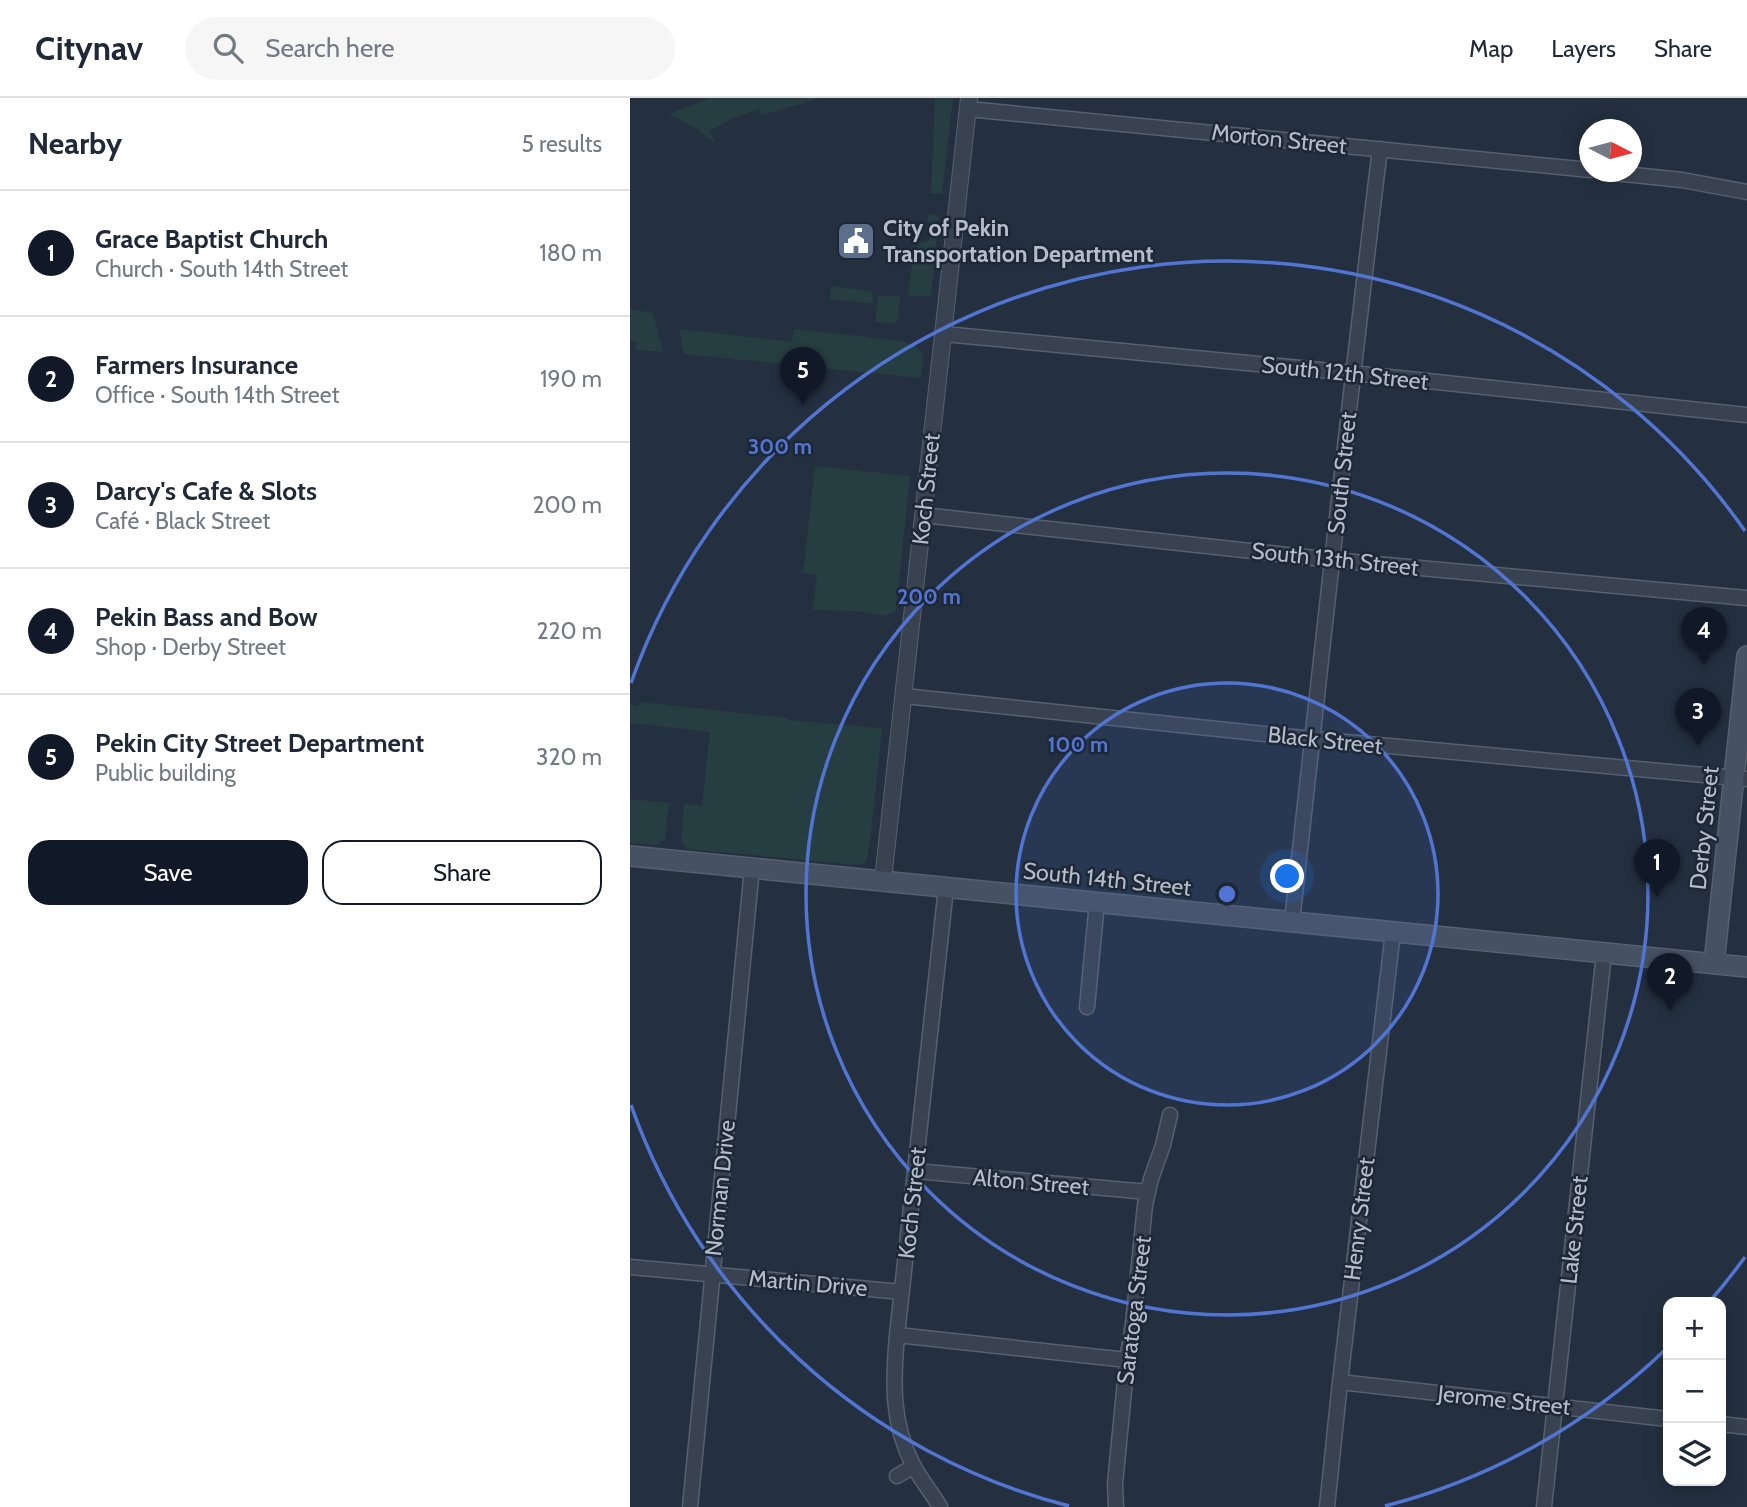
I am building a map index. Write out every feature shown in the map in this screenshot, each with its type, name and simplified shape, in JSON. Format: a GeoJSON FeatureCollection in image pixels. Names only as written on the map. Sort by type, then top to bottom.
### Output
{"type":"FeatureCollection","features":[{"type":"Feature","properties":{"kind":"main road","name":"Derby Street"},"geometry":{"type":"LineString","coordinates":[[1714,963],[1740,779],[1747,656]]}},
{"type":"Feature","properties":{"kind":"main road","name":"South 14th Street"},"geometry":{"type":"LineString","coordinates":[[630,856],[1747,967]]}},
{"type":"Feature","properties":{"kind":"street","name":"Morton Street"},"geometry":{"type":"LineString","coordinates":[[968,104],[1579,169]]}},
{"type":"Feature","properties":{"kind":"street","name":"Koch Street"},"geometry":{"type":"LineString","coordinates":[[883,880],[968,104]]}},
{"type":"Feature","properties":{"kind":"street","name":"South Street"},"geometry":{"type":"LineString","coordinates":[[1292,921],[1334,560],[1352,373],[1380,149]]}},
{"type":"Feature","properties":{"kind":"street"},"geometry":{"type":"LineString","coordinates":[[1642,176],[1747,192]]}},
{"type":"Feature","properties":{"kind":"street","name":"South 12th Street"},"geometry":{"type":"LineString","coordinates":[[944,334],[1352,373],[1747,415]]}},
{"type":"Feature","properties":{"kind":"street","name":"South 13th Street"},"geometry":{"type":"LineString","coordinates":[[923,515],[1334,560],[1747,598]]}},
{"type":"Feature","properties":{"kind":"street","name":"Black Street"},"geometry":{"type":"LineString","coordinates":[[904,696],[1313,739],[1740,779]]}},
{"type":"Feature","properties":{"kind":"street","name":"Norman Drive"},"geometry":{"type":"LineString","coordinates":[[690,1507],[752,868]]}},
{"type":"Feature","properties":{"kind":"street","name":"Koch Street"},"geometry":{"type":"LineString","coordinates":[[940,1507],[903,1443],[896,1419],[894,1364],[946,888]]}},
{"type":"Feature","properties":{"kind":"street"},"geometry":{"type":"LineString","coordinates":[[1087,1007],[1097,902]]}},
{"type":"Feature","properties":{"kind":"street","name":"Henry Street"},"geometry":{"type":"LineString","coordinates":[[1326,1507],[1393,932]]}},
{"type":"Feature","properties":{"kind":"street","name":"Lake Street"},"geometry":{"type":"LineString","coordinates":[[1544,1507],[1604,953]]}},
{"type":"Feature","properties":{"kind":"street","name":"Saratoga Street"},"geometry":{"type":"LineString","coordinates":[[1116,1507],[1115,1484],[1127,1360],[1148,1192],[1170,1115]]}},
{"type":"Feature","properties":{"kind":"street","name":"Alton Street"},"geometry":{"type":"LineString","coordinates":[[915,1171],[1148,1192]]}},
{"type":"Feature","properties":{"kind":"street","name":"Martin Drive"},"geometry":{"type":"LineString","coordinates":[[630,1267],[902,1292]]}},
{"type":"Feature","properties":{"kind":"street"},"geometry":{"type":"LineString","coordinates":[[897,1335],[1127,1360]]}},
{"type":"Feature","properties":{"kind":"street","name":"Jerome Street"},"geometry":{"type":"LineString","coordinates":[[1339,1382],[1663,1418]]}},
{"type":"Feature","properties":{"kind":"street"},"geometry":{"type":"LineString","coordinates":[[1726,1425],[1747,1427]]}},
{"type":"Feature","properties":{"kind":"street"},"geometry":{"type":"LineString","coordinates":[[897,1476],[914,1466]]}},
{"type":"Feature","properties":{"kind":"green space"},"geometry":{"type":"Polygon","coordinates":[[[710,98],[821,98],[761,115],[759,109],[733,118],[710,131],[715,143],[696,128],[669,114],[710,98]]]}},
{"type":"Feature","properties":{"kind":"green space"},"geometry":{"type":"Polygon","coordinates":[[[935,98],[953,98],[942,194],[931,193],[935,98]]]}},
{"type":"Feature","properties":{"kind":"green space"},"geometry":{"type":"Polygon","coordinates":[[[929,214],[939,215],[931,297],[908,295],[914,250],[920,243],[929,240],[929,214]]]}},
{"type":"Feature","properties":{"kind":"green space"},"geometry":{"type":"Polygon","coordinates":[[[831,286],[871,291],[872,304],[830,299],[831,286]]]}},
{"type":"Feature","properties":{"kind":"green space"},"geometry":{"type":"Polygon","coordinates":[[[879,295],[900,297],[898,320],[894,323],[875,322],[879,295]]]}},
{"type":"Feature","properties":{"kind":"green space"},"geometry":{"type":"Polygon","coordinates":[[[630,309],[653,313],[663,352],[636,350],[637,342],[630,341],[630,309]]]}},
{"type":"Feature","properties":{"kind":"green space"},"geometry":{"type":"Polygon","coordinates":[[[679,329],[792,342],[794,329],[902,341],[917,347],[923,354],[921,378],[684,354],[679,329]]]}},
{"type":"Feature","properties":{"kind":"green space"},"geometry":{"type":"Polygon","coordinates":[[[815,466],[910,476],[896,610],[886,616],[857,611],[813,610],[817,575],[803,573],[815,466]]]}},
{"type":"Feature","properties":{"kind":"green space"},"geometry":{"type":"Polygon","coordinates":[[[639,702],[787,720],[882,728],[866,862],[859,865],[687,849],[681,841],[684,804],[702,806],[710,732],[630,723],[630,705],[638,706],[639,702]]]}},
{"type":"Feature","properties":{"kind":"green space"},"geometry":{"type":"Polygon","coordinates":[[[630,799],[669,803],[665,840],[656,845],[630,843],[630,799]]]}},
{"type":"Feature","properties":{"kind":"place","name":"City of Pekin Transportation Department"},"geometry":{"type":"Point","coordinates":[856,241]}},
{"type":"Feature","properties":{"kind":"place","name":"Pekin City Street Department"},"geometry":{"type":"Point","coordinates":[803,405]}},
{"type":"Feature","properties":{"kind":"place","name":"Pekin Bass and Bow"},"geometry":{"type":"Point","coordinates":[1704,665]}},
{"type":"Feature","properties":{"kind":"place","name":"Darcy's Cafe & Slots"},"geometry":{"type":"Point","coordinates":[1698,746]}},
{"type":"Feature","properties":{"kind":"place","name":"Grace Baptist Church"},"geometry":{"type":"Point","coordinates":[1657,897]}},
{"type":"Feature","properties":{"kind":"place","name":"Farmers Insurance"},"geometry":{"type":"Point","coordinates":[1670,1011]}}]}
